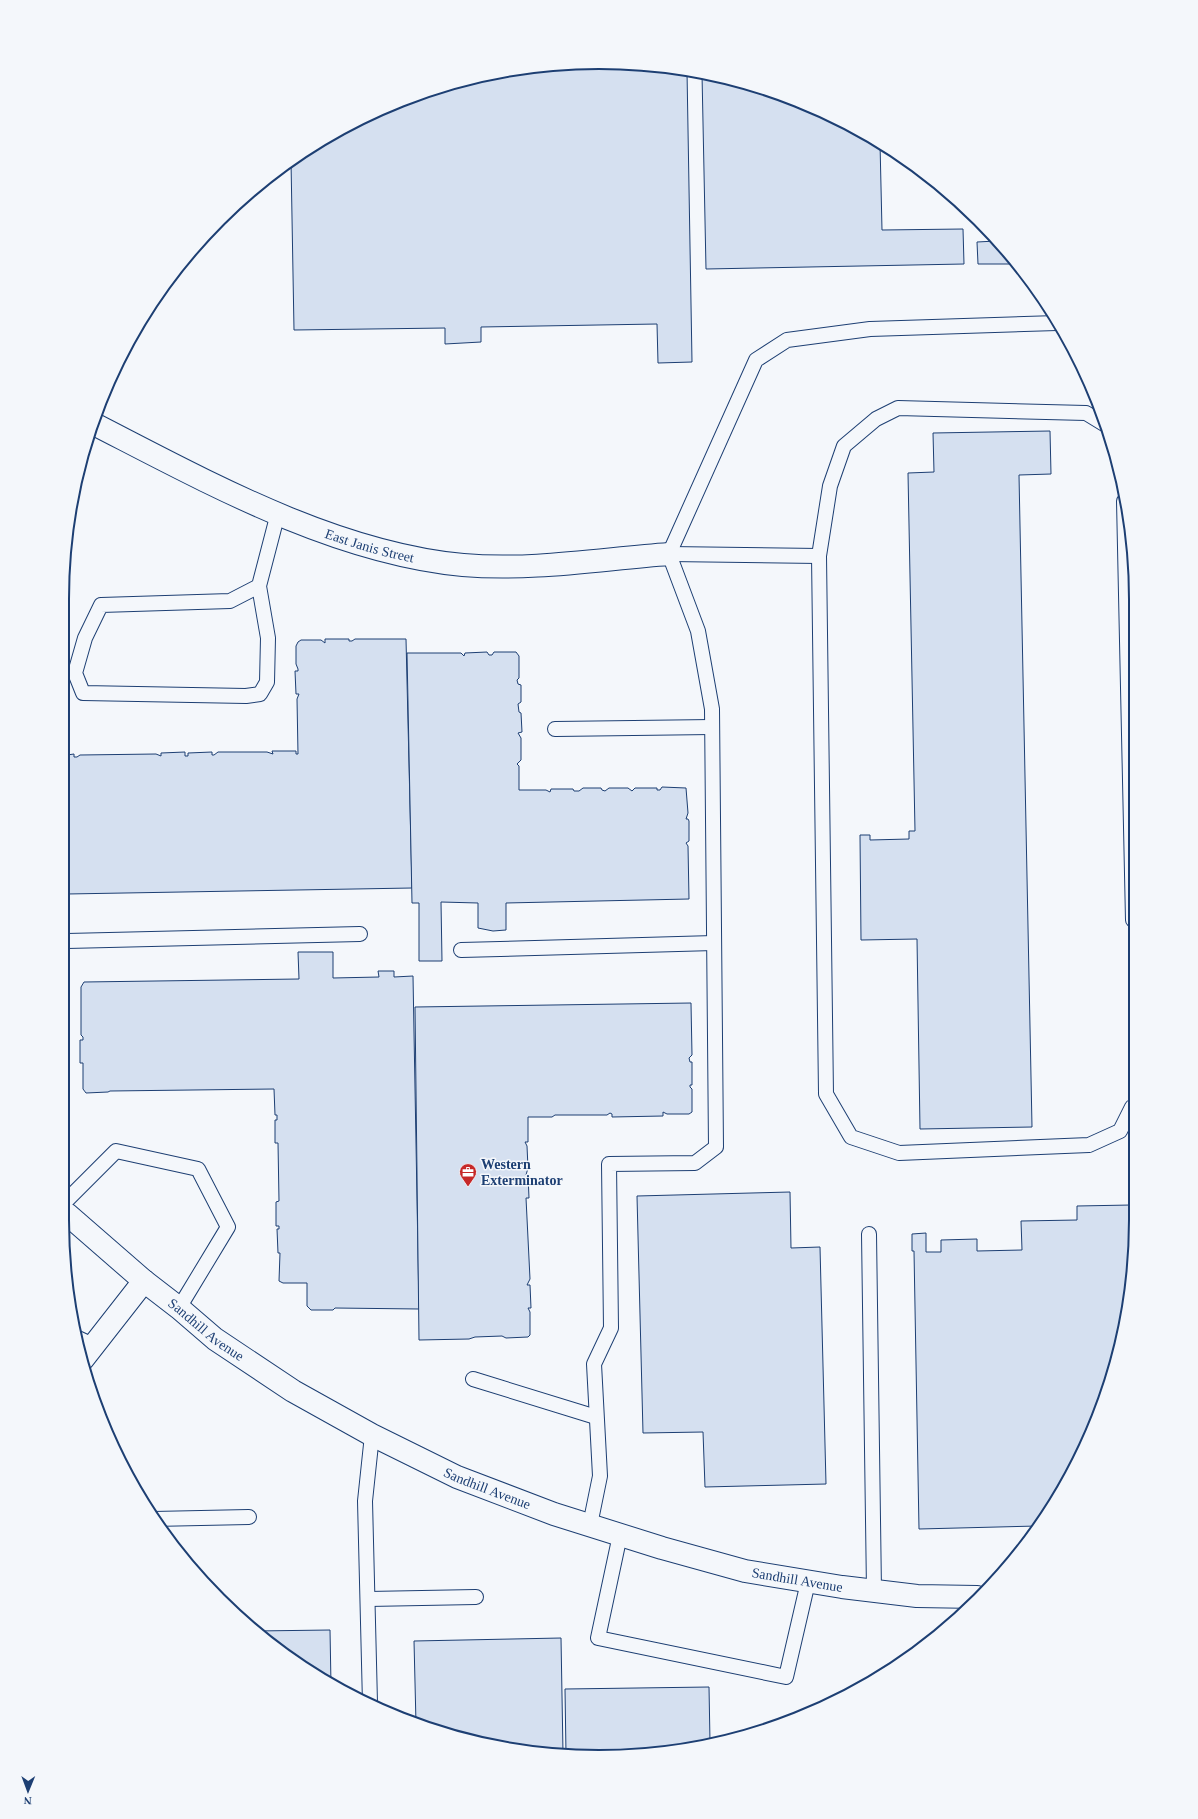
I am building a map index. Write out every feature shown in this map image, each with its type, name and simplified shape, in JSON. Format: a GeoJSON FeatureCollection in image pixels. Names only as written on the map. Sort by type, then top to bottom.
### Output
{"type":"FeatureCollection","features":[{"type":"Feature","properties":{"kind":"street","name":"East Janis Street"},"geometry":{"type":"LineString","coordinates":[[98,426],[212,485],[308,526],[387,552],[463,565],[531,566],[669,554]]}},
{"type":"Feature","properties":{"kind":"street","name":"Sandhill Avenue"},"geometry":{"type":"LineString","coordinates":[[69,1216],[144,1281],[179,1308],[215,1339],[293,1391],[372,1435],[457,1477],[554,1514],[744,1571],[808,1582],[917,1596],[972,1597]]}},
{"type":"Feature","properties":{"kind":"street"},"geometry":{"type":"LineString","coordinates":[[85,1346],[144,1281]]}},
{"type":"Feature","properties":{"kind":"lane"},"geometry":{"type":"LineString","coordinates":[[590,1525],[600,1476],[594,1364],[611,1328],[609,1164],[695,1163],[716,1147],[712,709],[698,631],[669,554],[756,360],[787,340],[870,329],[1051,323]]}},
{"type":"Feature","properties":{"kind":"lane"},"geometry":{"type":"LineString","coordinates":[[1098,420],[1086,413],[898,408],[876,419],[844,446],[830,486],[819,556],[826,1094],[851,1137],[899,1153],[1089,1145],[1120,1131],[1129,1113]]}},
{"type":"Feature","properties":{"kind":"lane"},"geometry":{"type":"LineString","coordinates":[[259,586],[230,602],[101,605],[85,638],[75,673],[83,693],[246,696],[260,694],[267,682],[268,638],[259,586],[278,513]]}},
{"type":"Feature","properties":{"kind":"lane"},"geometry":{"type":"LineString","coordinates":[[1125,536],[1129,734]]}},
{"type":"Feature","properties":{"kind":"lane"},"geometry":{"type":"LineString","coordinates":[[669,554],[819,556]]}},
{"type":"Feature","properties":{"kind":"lane"},"geometry":{"type":"LineString","coordinates":[[555,729],[712,727]]}},
{"type":"Feature","properties":{"kind":"lane"},"geometry":{"type":"LineString","coordinates":[[69,941],[360,934]]}},
{"type":"Feature","properties":{"kind":"lane"},"geometry":{"type":"LineString","coordinates":[[461,950],[714,943]]}},
{"type":"Feature","properties":{"kind":"lane"},"geometry":{"type":"LineString","coordinates":[[69,1198],[116,1151],[198,1169],[228,1227],[179,1308]]}},
{"type":"Feature","properties":{"kind":"lane"},"geometry":{"type":"LineString","coordinates":[[869,1234],[874,1591]]}},
{"type":"Feature","properties":{"kind":"lane"},"geometry":{"type":"LineString","coordinates":[[473,1379],[596,1417]]}},
{"type":"Feature","properties":{"kind":"lane"},"geometry":{"type":"LineString","coordinates":[[370,1697],[365,1501],[372,1435]]}},
{"type":"Feature","properties":{"kind":"lane"},"geometry":{"type":"LineString","coordinates":[[161,1519],[249,1517]]}},
{"type":"Feature","properties":{"kind":"lane"},"geometry":{"type":"LineString","coordinates":[[620,1535],[598,1638],[786,1677],[808,1582]]}},
{"type":"Feature","properties":{"kind":"lane"},"geometry":{"type":"LineString","coordinates":[[368,1598],[476,1597]]}},
{"type":"Feature","properties":{"kind":"building"},"geometry":{"type":"Polygon","coordinates":[[[599,69],[634,70],[687,77],[692,362],[658,363],[657,324],[481,327],[481,342],[445,344],[445,328],[294,330],[291,168],[305,158],[334,140],[396,109],[462,87],[496,79],[564,70],[599,69]]]}},
{"type":"Feature","properties":{"kind":"building"},"geometry":{"type":"Polygon","coordinates":[[[702,79],[736,87],[802,109],[864,140],[880,150],[882,230],[963,229],[964,264],[706,269],[702,79]]]}},
{"type":"Feature","properties":{"kind":"building"},"geometry":{"type":"Polygon","coordinates":[[[989,241],[1009,264],[978,264],[977,242],[989,241]]]}},
{"type":"Feature","properties":{"kind":"building"},"geometry":{"type":"Polygon","coordinates":[[[1050,431],[1051,474],[1019,475],[1032,1127],[920,1129],[917,939],[861,940],[860,835],[870,835],[870,840],[909,839],[909,831],[915,831],[908,473],[934,472],[933,433],[1050,431]]]}},
{"type":"Feature","properties":{"kind":"building"},"geometry":{"type":"Polygon","coordinates":[[[325,639],[349,639],[349,641],[352,641],[355,639],[406,639],[412,888],[69,894],[69,755],[74,754],[74,757],[80,755],[156,754],[161,756],[161,753],[185,752],[185,756],[188,756],[188,753],[212,752],[212,755],[218,752],[267,752],[273,754],[272,751],[296,751],[296,754],[298,754],[297,699],[299,694],[296,694],[295,671],[298,671],[298,669],[296,664],[296,646],[301,640],[321,640],[325,643],[325,639]]]}},
{"type":"Feature","properties":{"kind":"building"},"geometry":{"type":"Polygon","coordinates":[[[487,652],[489,655],[492,655],[494,652],[516,652],[519,656],[519,678],[517,680],[518,684],[521,685],[521,702],[518,704],[519,712],[521,713],[522,732],[518,733],[521,738],[521,760],[517,764],[519,766],[519,790],[546,790],[550,792],[551,789],[573,789],[574,791],[579,791],[583,788],[601,788],[605,791],[609,788],[628,788],[632,791],[635,788],[657,788],[657,790],[660,790],[662,787],[686,788],[688,813],[686,819],[689,821],[689,841],[686,843],[688,846],[689,899],[506,903],[506,930],[493,931],[478,928],[478,903],[441,902],[442,961],[419,961],[419,903],[412,903],[407,653],[461,653],[464,656],[465,653],[487,652]]]}},
{"type":"Feature","properties":{"kind":"building"},"geometry":{"type":"Polygon","coordinates":[[[298,952],[333,952],[333,978],[379,977],[378,971],[394,971],[394,977],[413,976],[419,1309],[335,1308],[333,1310],[311,1310],[307,1306],[307,1283],[283,1283],[279,1281],[280,1253],[278,1253],[277,1229],[279,1229],[279,1226],[276,1226],[276,1202],[279,1201],[278,1143],[275,1143],[275,1120],[277,1120],[277,1115],[275,1115],[274,1089],[110,1091],[86,1093],[83,1089],[83,1063],[80,1063],[80,1040],[83,1040],[81,1035],[81,987],[84,982],[299,979],[298,952]]]}},
{"type":"Feature","properties":{"kind":"building"},"geometry":{"type":"Polygon","coordinates":[[[691,1003],[692,1055],[689,1058],[690,1062],[692,1062],[692,1085],[690,1085],[690,1087],[692,1089],[692,1112],[689,1114],[667,1114],[663,1112],[663,1116],[612,1117],[612,1114],[610,1113],[607,1115],[555,1115],[552,1117],[528,1117],[528,1142],[525,1142],[527,1146],[528,1168],[526,1175],[528,1175],[529,1198],[526,1198],[530,1279],[527,1285],[530,1285],[531,1308],[528,1308],[530,1312],[530,1335],[528,1337],[506,1338],[502,1336],[475,1337],[469,1339],[419,1340],[415,1007],[691,1003]]]}},
{"type":"Feature","properties":{"kind":"building"},"geometry":{"type":"Polygon","coordinates":[[[790,1192],[791,1248],[820,1247],[826,1484],[705,1487],[703,1432],[643,1433],[637,1196],[790,1192]]]}},
{"type":"Feature","properties":{"kind":"building"},"geometry":{"type":"Polygon","coordinates":[[[1129,1205],[1129,1220],[1128,1255],[1119,1323],[1101,1390],[1089,1423],[1074,1454],[1058,1485],[1031,1526],[919,1529],[914,1251],[912,1251],[912,1234],[926,1233],[926,1252],[941,1252],[941,1240],[977,1239],[977,1251],[1022,1250],[1021,1221],[1077,1220],[1077,1206],[1129,1205]]]}},
{"type":"Feature","properties":{"kind":"building"},"geometry":{"type":"Polygon","coordinates":[[[330,1630],[331,1677],[305,1661],[265,1631],[330,1630]]]}},
{"type":"Feature","properties":{"kind":"building"},"geometry":{"type":"Polygon","coordinates":[[[561,1638],[563,1749],[496,1740],[462,1732],[416,1717],[414,1641],[561,1638]]]}},
{"type":"Feature","properties":{"kind":"building"},"geometry":{"type":"Polygon","coordinates":[[[709,1687],[710,1738],[634,1749],[566,1749],[565,1689],[709,1687]]]}},
{"type":"Feature","properties":{"kind":"place","name":"Western Exterminator"},"geometry":{"type":"Point","coordinates":[468,1187]}}]}
